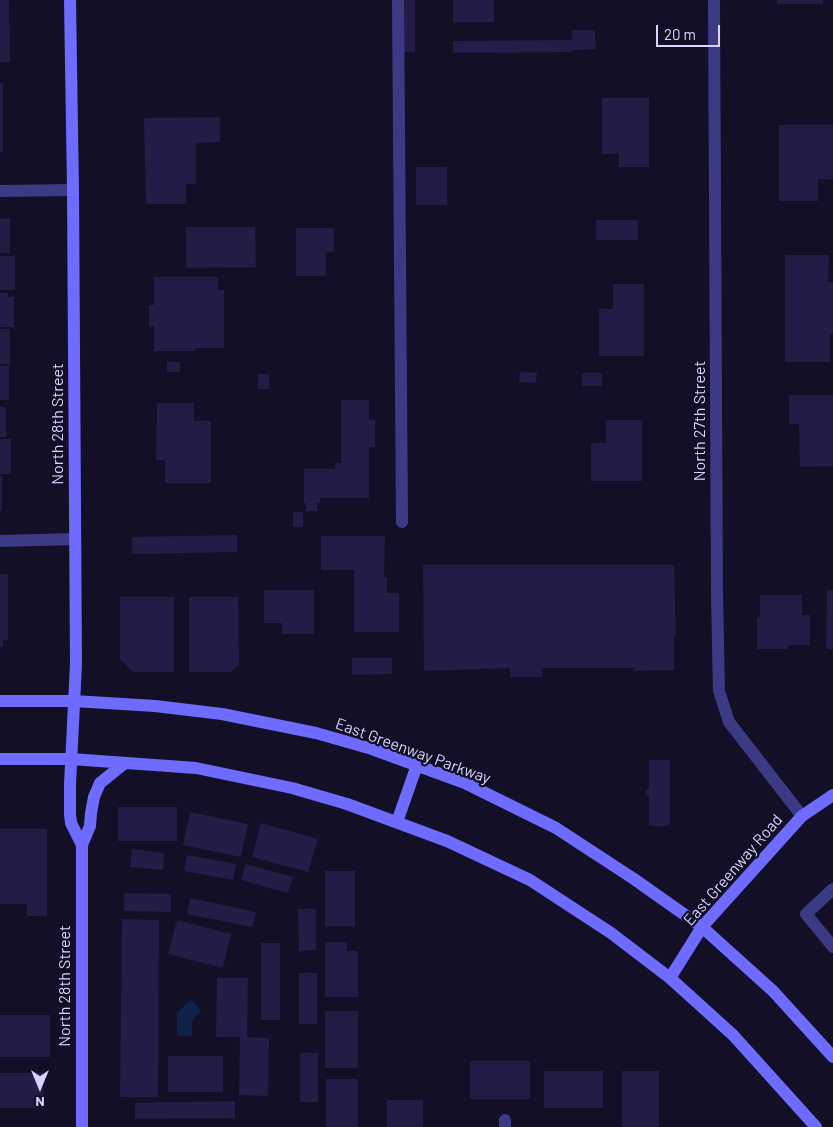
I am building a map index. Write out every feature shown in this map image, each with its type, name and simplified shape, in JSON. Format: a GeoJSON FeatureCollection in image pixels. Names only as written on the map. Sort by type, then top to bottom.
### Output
{"type":"FeatureCollection","features":[{"type":"Feature","properties":{"kind":"main road","name":"North 28th Street"},"geometry":{"type":"LineString","coordinates":[[70,0],[76,664],[71,759],[71,823],[82,845]]}},
{"type":"Feature","properties":{"kind":"main road"},"geometry":{"type":"LineString","coordinates":[[0,701],[74,700]]}},
{"type":"Feature","properties":{"kind":"main road","name":"East Greenway Parkway"},"geometry":{"type":"LineString","coordinates":[[74,700],[155,706],[222,714],[316,733],[372,749],[465,783],[556,828],[634,879],[702,927],[773,991],[833,1057]]}},
{"type":"Feature","properties":{"kind":"main road"},"geometry":{"type":"LineString","coordinates":[[0,759],[71,759],[196,768],[292,788],[347,804],[447,841],[530,880],[611,933],[670,978],[733,1035],[816,1127]]}},
{"type":"Feature","properties":{"kind":"main road","name":"North 28th Street"},"geometry":{"type":"LineString","coordinates":[[82,1127],[82,845],[90,826],[94,797],[100,783],[125,763]]}},
{"type":"Feature","properties":{"kind":"main road"},"geometry":{"type":"LineString","coordinates":[[397,822],[416,766]]}},
{"type":"Feature","properties":{"kind":"main road","name":"East Greenway Road"},"geometry":{"type":"LineString","coordinates":[[670,978],[702,927],[802,816],[833,795]]}},
{"type":"Feature","properties":{"kind":"street"},"geometry":{"type":"LineString","coordinates":[[398,0],[402,522]]}},
{"type":"Feature","properties":{"kind":"street","name":"North 27th Street"},"geometry":{"type":"LineString","coordinates":[[714,0],[716,593],[719,690],[729,722],[802,816]]}},
{"type":"Feature","properties":{"kind":"street"},"geometry":{"type":"LineString","coordinates":[[0,191],[73,190]]}},
{"type":"Feature","properties":{"kind":"street"},"geometry":{"type":"LineString","coordinates":[[0,541],[75,539]]}},
{"type":"Feature","properties":{"kind":"street"},"geometry":{"type":"LineString","coordinates":[[833,889],[806,914],[833,947]]}},
{"type":"Feature","properties":{"kind":"water"},"geometry":{"type":"Polygon","coordinates":[[[191,1000],[201,1011],[192,1021],[192,1036],[177,1036],[177,1012],[191,1000]]]}},
{"type":"Feature","properties":{"kind":"building"},"geometry":{"type":"Polygon","coordinates":[[[0,0],[9,0],[10,62],[0,62],[0,0]]]}},
{"type":"Feature","properties":{"kind":"building"},"geometry":{"type":"Polygon","coordinates":[[[403,0],[415,0],[415,52],[404,52],[403,0]]]}},
{"type":"Feature","properties":{"kind":"building"},"geometry":{"type":"Polygon","coordinates":[[[453,0],[494,0],[494,22],[453,22],[453,0]]]}},
{"type":"Feature","properties":{"kind":"building"},"geometry":{"type":"Polygon","coordinates":[[[777,0],[823,0],[823,4],[777,4],[777,0]]]}},
{"type":"Feature","properties":{"kind":"building"},"geometry":{"type":"Polygon","coordinates":[[[572,30],[595,30],[596,49],[572,50],[572,52],[453,53],[453,41],[572,40],[572,30]]]}},
{"type":"Feature","properties":{"kind":"building"},"geometry":{"type":"Polygon","coordinates":[[[0,83],[3,83],[3,152],[0,152],[0,83]]]}},
{"type":"Feature","properties":{"kind":"building"},"geometry":{"type":"Polygon","coordinates":[[[602,98],[649,98],[649,167],[619,167],[619,154],[602,154],[602,98]]]}},
{"type":"Feature","properties":{"kind":"building"},"geometry":{"type":"Polygon","coordinates":[[[220,117],[220,142],[196,143],[196,184],[186,184],[186,204],[146,204],[144,118],[220,117]]]}},
{"type":"Feature","properties":{"kind":"building"},"geometry":{"type":"Polygon","coordinates":[[[779,125],[833,125],[833,179],[818,179],[818,201],[779,201],[779,125]]]}},
{"type":"Feature","properties":{"kind":"building"},"geometry":{"type":"Polygon","coordinates":[[[416,167],[447,167],[447,205],[416,205],[416,167]]]}},
{"type":"Feature","properties":{"kind":"building"},"geometry":{"type":"Polygon","coordinates":[[[10,218],[10,253],[0,253],[0,219],[10,218]]]}},
{"type":"Feature","properties":{"kind":"building"},"geometry":{"type":"Polygon","coordinates":[[[596,220],[638,220],[638,240],[596,240],[596,220]]]}},
{"type":"Feature","properties":{"kind":"building"},"geometry":{"type":"Polygon","coordinates":[[[186,227],[255,227],[256,267],[186,268],[186,227]]]}},
{"type":"Feature","properties":{"kind":"building"},"geometry":{"type":"Polygon","coordinates":[[[296,228],[334,228],[334,252],[326,252],[326,276],[296,276],[296,228]]]}},
{"type":"Feature","properties":{"kind":"building"},"geometry":{"type":"Polygon","coordinates":[[[785,255],[829,255],[828,282],[833,282],[833,333],[830,333],[830,362],[785,362],[785,255]]]}},
{"type":"Feature","properties":{"kind":"building"},"geometry":{"type":"Polygon","coordinates":[[[0,256],[15,256],[15,290],[0,290],[0,256]]]}},
{"type":"Feature","properties":{"kind":"building"},"geometry":{"type":"Polygon","coordinates":[[[154,277],[218,277],[218,290],[224,290],[224,348],[195,348],[195,351],[154,351],[154,326],[149,326],[149,305],[154,305],[154,277]]]}},
{"type":"Feature","properties":{"kind":"building"},"geometry":{"type":"Polygon","coordinates":[[[613,284],[644,284],[644,356],[599,356],[599,309],[613,309],[613,284]]]}},
{"type":"Feature","properties":{"kind":"building"},"geometry":{"type":"Polygon","coordinates":[[[0,293],[8,293],[8,297],[14,297],[14,327],[0,327],[0,293]]]}},
{"type":"Feature","properties":{"kind":"building"},"geometry":{"type":"Polygon","coordinates":[[[0,329],[10,329],[10,364],[0,364],[0,329]]]}},
{"type":"Feature","properties":{"kind":"building"},"geometry":{"type":"Polygon","coordinates":[[[167,362],[180,362],[180,372],[167,372],[167,362]]]}},
{"type":"Feature","properties":{"kind":"building"},"geometry":{"type":"Polygon","coordinates":[[[9,365],[9,400],[0,400],[0,366],[9,365]]]}},
{"type":"Feature","properties":{"kind":"building"},"geometry":{"type":"Polygon","coordinates":[[[520,372],[537,373],[536,383],[519,382],[520,372]]]}},
{"type":"Feature","properties":{"kind":"building"},"geometry":{"type":"Polygon","coordinates":[[[582,373],[602,373],[602,386],[582,386],[582,373]]]}},
{"type":"Feature","properties":{"kind":"building"},"geometry":{"type":"Polygon","coordinates":[[[258,374],[269,374],[269,389],[258,389],[258,374]]]}},
{"type":"Feature","properties":{"kind":"building"},"geometry":{"type":"Polygon","coordinates":[[[789,395],[833,395],[833,466],[800,467],[799,424],[789,424],[789,395]]]}},
{"type":"Feature","properties":{"kind":"building"},"geometry":{"type":"Polygon","coordinates":[[[341,400],[369,400],[369,420],[375,419],[375,447],[369,447],[369,498],[320,498],[320,503],[317,503],[317,511],[306,511],[306,503],[304,503],[304,469],[335,469],[335,463],[341,463],[341,400]]]}},
{"type":"Feature","properties":{"kind":"building"},"geometry":{"type":"Polygon","coordinates":[[[157,403],[194,403],[194,421],[211,421],[211,483],[165,483],[165,460],[156,460],[157,403]]]}},
{"type":"Feature","properties":{"kind":"building"},"geometry":{"type":"Polygon","coordinates":[[[0,407],[6,407],[6,437],[0,437],[0,407]]]}},
{"type":"Feature","properties":{"kind":"building"},"geometry":{"type":"Polygon","coordinates":[[[606,420],[642,420],[642,481],[591,481],[591,443],[606,443],[606,420]]]}},
{"type":"Feature","properties":{"kind":"building"},"geometry":{"type":"Polygon","coordinates":[[[0,439],[11,439],[11,474],[0,474],[0,439]]]}},
{"type":"Feature","properties":{"kind":"building"},"geometry":{"type":"Polygon","coordinates":[[[0,476],[2,476],[2,511],[0,511],[0,476]]]}},
{"type":"Feature","properties":{"kind":"building"},"geometry":{"type":"Polygon","coordinates":[[[293,512],[303,512],[303,527],[293,527],[293,512]]]}},
{"type":"Feature","properties":{"kind":"building"},"geometry":{"type":"Polygon","coordinates":[[[237,535],[237,552],[132,554],[132,537],[237,535]]]}},
{"type":"Feature","properties":{"kind":"building"},"geometry":{"type":"Polygon","coordinates":[[[321,536],[385,536],[384,577],[387,577],[387,593],[399,593],[399,632],[354,632],[354,570],[321,570],[321,536]]]}},
{"type":"Feature","properties":{"kind":"building"},"geometry":{"type":"Polygon","coordinates":[[[423,565],[674,565],[676,636],[674,636],[674,670],[634,671],[634,668],[542,668],[542,677],[510,677],[510,668],[424,671],[423,565]]]}},
{"type":"Feature","properties":{"kind":"building"},"geometry":{"type":"Polygon","coordinates":[[[0,574],[8,574],[8,640],[3,640],[3,647],[0,647],[0,574]]]}},
{"type":"Feature","properties":{"kind":"building"},"geometry":{"type":"Polygon","coordinates":[[[264,590],[314,590],[314,634],[282,634],[282,623],[264,623],[264,590]]]}},
{"type":"Feature","properties":{"kind":"building"},"geometry":{"type":"Polygon","coordinates":[[[827,590],[833,590],[833,649],[826,649],[827,590]]]}},
{"type":"Feature","properties":{"kind":"building"},"geometry":{"type":"Polygon","coordinates":[[[760,595],[802,595],[802,615],[810,615],[810,645],[788,645],[788,649],[757,649],[757,618],[760,618],[760,595]]]}},
{"type":"Feature","properties":{"kind":"building"},"geometry":{"type":"Polygon","coordinates":[[[120,597],[174,597],[174,672],[133,672],[120,659],[120,597]]]}},
{"type":"Feature","properties":{"kind":"building"},"geometry":{"type":"Polygon","coordinates":[[[189,597],[238,597],[239,664],[231,672],[189,672],[189,597]]]}},
{"type":"Feature","properties":{"kind":"building"},"geometry":{"type":"Polygon","coordinates":[[[352,658],[392,658],[392,674],[352,675],[352,658]]]}},
{"type":"Feature","properties":{"kind":"building"},"geometry":{"type":"Polygon","coordinates":[[[649,760],[670,760],[670,825],[665,825],[665,827],[649,825],[649,796],[646,796],[646,789],[649,789],[649,760]]]}},
{"type":"Feature","properties":{"kind":"building"},"geometry":{"type":"Polygon","coordinates":[[[118,807],[177,807],[177,841],[118,841],[118,807]]]}},
{"type":"Feature","properties":{"kind":"building"},"geometry":{"type":"Polygon","coordinates":[[[190,812],[248,824],[241,857],[183,845],[190,812]]]}},
{"type":"Feature","properties":{"kind":"building"},"geometry":{"type":"Polygon","coordinates":[[[261,823],[318,839],[308,872],[252,857],[261,823]]]}},
{"type":"Feature","properties":{"kind":"building"},"geometry":{"type":"Polygon","coordinates":[[[0,829],[47,829],[47,916],[27,916],[27,904],[0,904],[0,829]]]}},
{"type":"Feature","properties":{"kind":"building"},"geometry":{"type":"Polygon","coordinates":[[[132,849],[164,853],[163,870],[130,867],[132,849]]]}},
{"type":"Feature","properties":{"kind":"building"},"geometry":{"type":"Polygon","coordinates":[[[187,855],[236,864],[233,880],[184,871],[187,855]]]}},
{"type":"Feature","properties":{"kind":"building"},"geometry":{"type":"Polygon","coordinates":[[[246,864],[293,877],[288,893],[241,880],[246,864]]]}},
{"type":"Feature","properties":{"kind":"building"},"geometry":{"type":"Polygon","coordinates":[[[325,871],[355,871],[355,926],[325,926],[325,871]]]}},
{"type":"Feature","properties":{"kind":"building"},"geometry":{"type":"Polygon","coordinates":[[[124,893],[171,894],[171,912],[124,911],[124,893]]]}},
{"type":"Feature","properties":{"kind":"building"},"geometry":{"type":"Polygon","coordinates":[[[190,898],[256,912],[252,927],[187,914],[190,898]]]}},
{"type":"Feature","properties":{"kind":"building"},"geometry":{"type":"Polygon","coordinates":[[[298,909],[316,909],[316,950],[299,951],[298,909]]]}},
{"type":"Feature","properties":{"kind":"building"},"geometry":{"type":"Polygon","coordinates":[[[122,919],[159,920],[158,1097],[120,1097],[122,919]]]}},
{"type":"Feature","properties":{"kind":"building"},"geometry":{"type":"Polygon","coordinates":[[[177,920],[231,934],[223,968],[168,954],[177,920]]]}},
{"type":"Feature","properties":{"kind":"building"},"geometry":{"type":"Polygon","coordinates":[[[325,942],[347,942],[347,951],[358,951],[358,997],[325,997],[325,942]]]}},
{"type":"Feature","properties":{"kind":"building"},"geometry":{"type":"Polygon","coordinates":[[[261,943],[280,943],[280,1020],[261,1020],[261,943]]]}},
{"type":"Feature","properties":{"kind":"building"},"geometry":{"type":"Polygon","coordinates":[[[299,973],[317,973],[317,1024],[299,1024],[299,973]]]}},
{"type":"Feature","properties":{"kind":"building"},"geometry":{"type":"Polygon","coordinates":[[[217,978],[248,978],[247,1037],[269,1038],[268,1096],[239,1095],[240,1037],[216,1037],[217,978]]]}},
{"type":"Feature","properties":{"kind":"building"},"geometry":{"type":"Polygon","coordinates":[[[325,1011],[358,1011],[358,1068],[325,1068],[325,1011]]]}},
{"type":"Feature","properties":{"kind":"building"},"geometry":{"type":"Polygon","coordinates":[[[0,1015],[50,1015],[50,1057],[0,1057],[0,1015]]]}},
{"type":"Feature","properties":{"kind":"building"},"geometry":{"type":"Polygon","coordinates":[[[300,1053],[318,1053],[318,1102],[300,1102],[300,1053]]]}},
{"type":"Feature","properties":{"kind":"building"},"geometry":{"type":"Polygon","coordinates":[[[168,1056],[223,1056],[223,1092],[168,1092],[168,1056]]]}},
{"type":"Feature","properties":{"kind":"building"},"geometry":{"type":"Polygon","coordinates":[[[470,1061],[530,1061],[530,1099],[470,1099],[470,1061]]]}},
{"type":"Feature","properties":{"kind":"building"},"geometry":{"type":"Polygon","coordinates":[[[544,1071],[603,1071],[603,1108],[544,1108],[544,1071]]]}},
{"type":"Feature","properties":{"kind":"building"},"geometry":{"type":"Polygon","coordinates":[[[622,1071],[659,1071],[659,1127],[622,1127],[622,1071]]]}},
{"type":"Feature","properties":{"kind":"building"},"geometry":{"type":"Polygon","coordinates":[[[0,1073],[43,1073],[43,1108],[0,1108],[0,1073]]]}},
{"type":"Feature","properties":{"kind":"building"},"geometry":{"type":"Polygon","coordinates":[[[326,1079],[358,1079],[358,1127],[326,1127],[326,1079]]]}},
{"type":"Feature","properties":{"kind":"building"},"geometry":{"type":"Polygon","coordinates":[[[387,1100],[423,1100],[423,1127],[387,1127],[387,1100]]]}},
{"type":"Feature","properties":{"kind":"building"},"geometry":{"type":"Polygon","coordinates":[[[235,1101],[235,1118],[135,1119],[135,1103],[235,1101]]]}}]}
